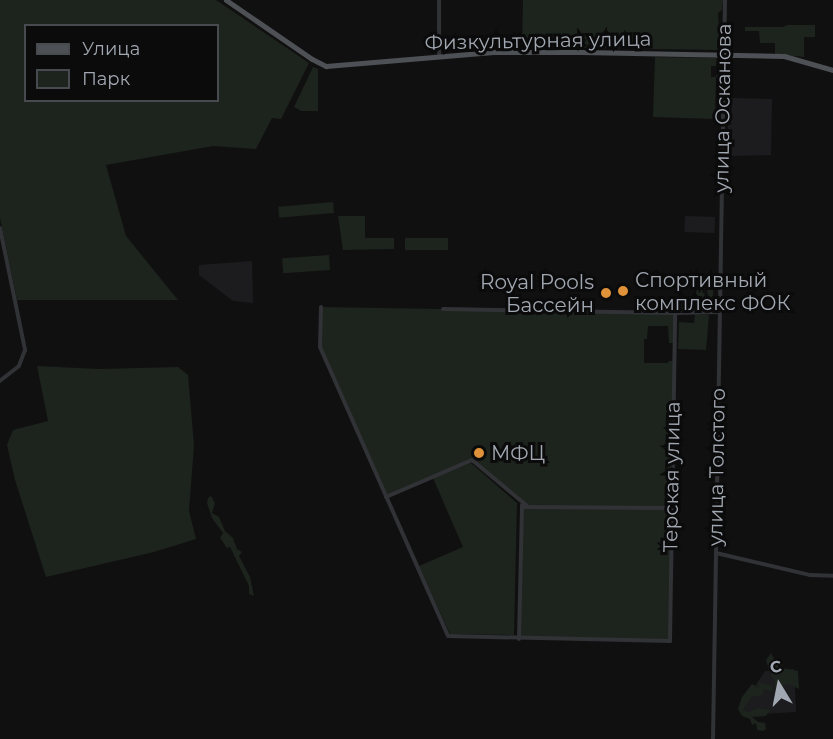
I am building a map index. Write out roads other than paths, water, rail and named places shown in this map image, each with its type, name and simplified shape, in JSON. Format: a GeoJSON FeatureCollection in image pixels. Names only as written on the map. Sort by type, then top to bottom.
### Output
{"type":"FeatureCollection","features":[{"type":"Feature","properties":{"kind":"main road","name":"Физкультурная улица"},"geometry":{"type":"LineString","coordinates":[[226,0],[322,65],[346,65],[493,52],[724,54],[784,56],[833,70]]}},
{"type":"Feature","properties":{"kind":"street"},"geometry":{"type":"LineString","coordinates":[[439,0],[439,56]]}},
{"type":"Feature","properties":{"kind":"street","name":"улица Осканова"},"geometry":{"type":"LineString","coordinates":[[721,215],[725,0]]}},
{"type":"Feature","properties":{"kind":"street","name":"улица Толстого"},"geometry":{"type":"LineString","coordinates":[[714,719],[721,215]]}},
{"type":"Feature","properties":{"kind":"street"},"geometry":{"type":"LineString","coordinates":[[0,228],[25,350],[22,361],[0,381]]}},
{"type":"Feature","properties":{"kind":"street"},"geometry":{"type":"LineString","coordinates":[[321,308],[320,347],[448,636],[519,639],[523,504]]}},
{"type":"Feature","properties":{"kind":"street"},"geometry":{"type":"LineString","coordinates":[[442,309],[719,312]]}},
{"type":"Feature","properties":{"kind":"street","name":"Терская улица"},"geometry":{"type":"LineString","coordinates":[[519,639],[670,641],[675,313]]}},
{"type":"Feature","properties":{"kind":"street"},"geometry":{"type":"LineString","coordinates":[[387,497],[471,460],[523,504],[672,508]]}},
{"type":"Feature","properties":{"kind":"street"},"geometry":{"type":"LineString","coordinates":[[716,553],[810,575],[833,576]]}},
{"type":"Feature","properties":{"kind":"place","name":"Спортивный комплекс ФОК"},"geometry":{"type":"Point","coordinates":[623,291]}},
{"type":"Feature","properties":{"kind":"place","name":"Royal Pools Бассейн"},"geometry":{"type":"Point","coordinates":[606,293]}},
{"type":"Feature","properties":{"kind":"place","name":"МФЦ"},"geometry":{"type":"Point","coordinates":[479,453]}}]}
